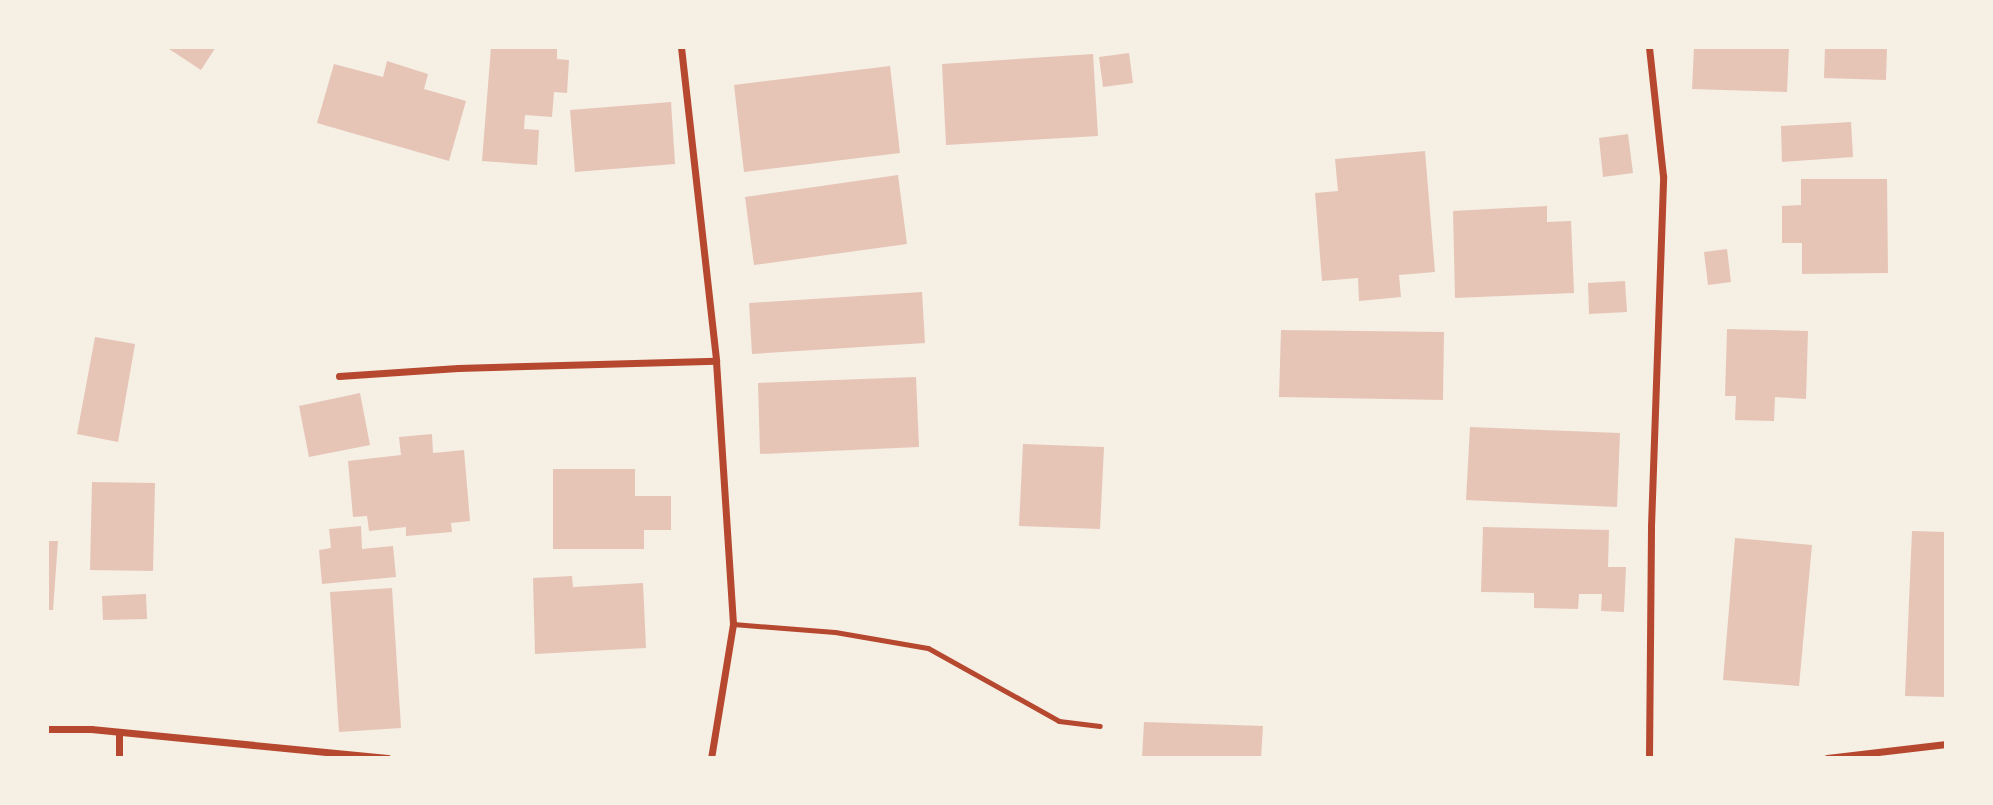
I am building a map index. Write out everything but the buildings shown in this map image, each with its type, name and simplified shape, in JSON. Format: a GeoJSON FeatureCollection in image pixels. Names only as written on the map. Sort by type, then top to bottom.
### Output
{"type":"FeatureCollection","features":[{"type":"Feature","properties":{"kind":"street"},"geometry":{"type":"LineString","coordinates":[[681,47],[716,360],[733,624],[711,758]]}},
{"type":"Feature","properties":{"kind":"street"},"geometry":{"type":"LineString","coordinates":[[1649,47],[1663,176],[1651,526],[1649,758]]}},
{"type":"Feature","properties":{"kind":"street"},"geometry":{"type":"LineString","coordinates":[[339,376],[458,368],[716,360]]}},
{"type":"Feature","properties":{"kind":"street"},"geometry":{"type":"LineString","coordinates":[[47,729],[119,732],[388,758]]}},
{"type":"Feature","properties":{"kind":"street"},"geometry":{"type":"LineString","coordinates":[[119,732],[119,758]]}},
{"type":"Feature","properties":{"kind":"street"},"geometry":{"type":"LineString","coordinates":[[1827,758],[1946,744]]}},
{"type":"Feature","properties":{"kind":"lane"},"geometry":{"type":"LineString","coordinates":[[733,624],[835,632],[928,648],[1059,721],[1100,726]]}}]}
